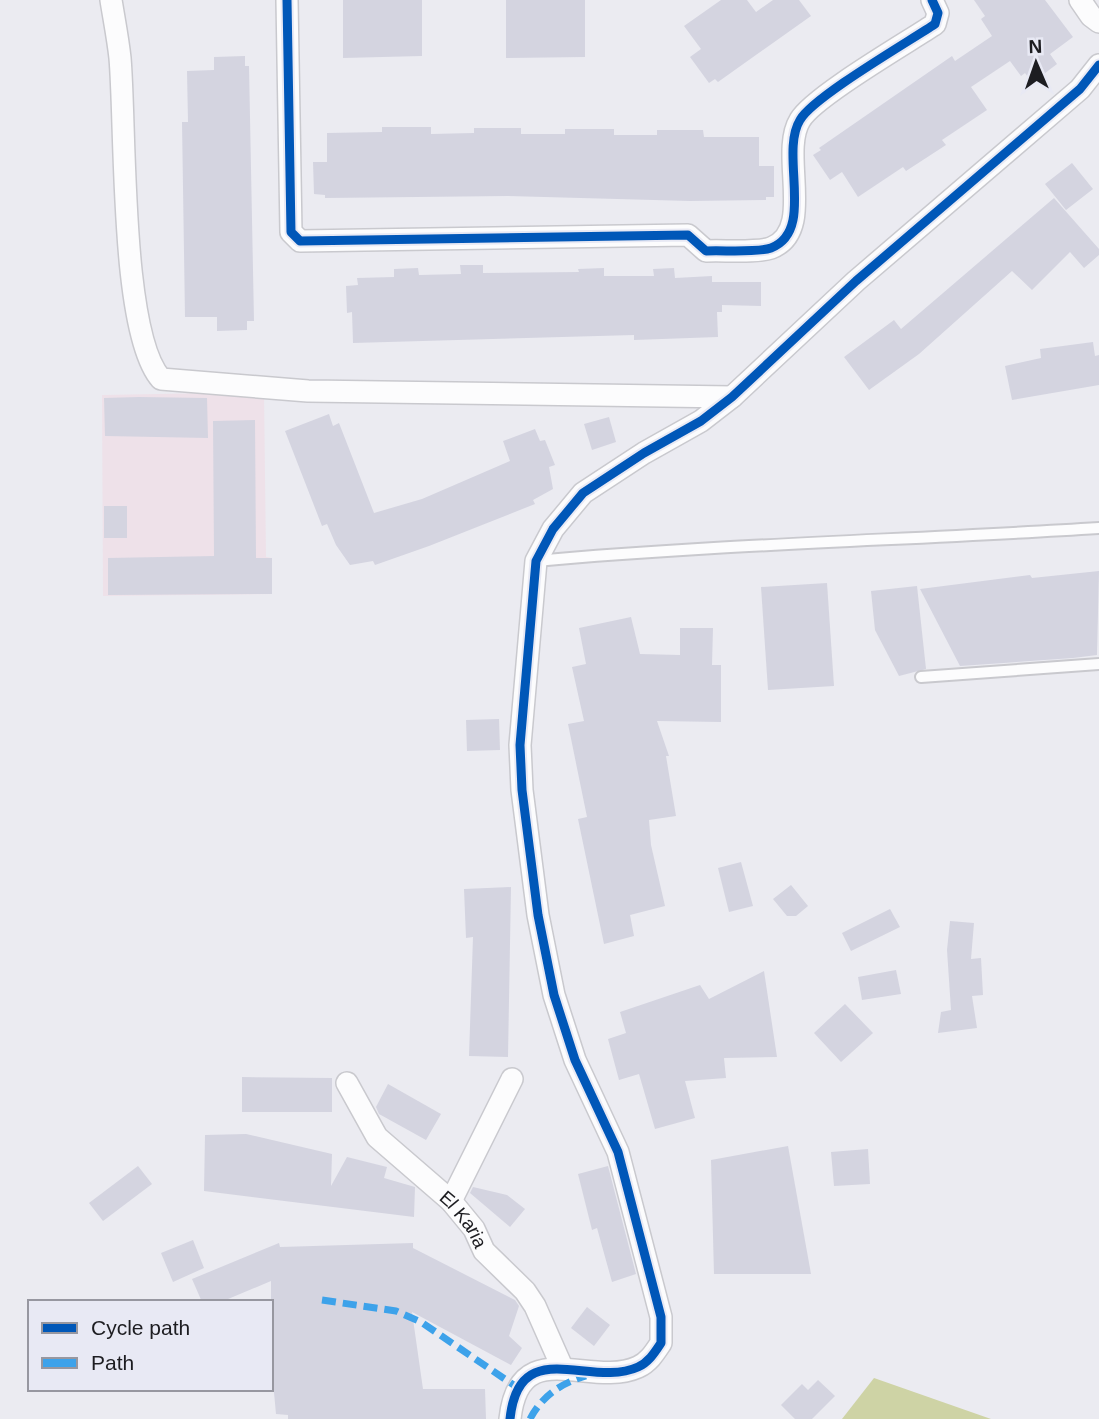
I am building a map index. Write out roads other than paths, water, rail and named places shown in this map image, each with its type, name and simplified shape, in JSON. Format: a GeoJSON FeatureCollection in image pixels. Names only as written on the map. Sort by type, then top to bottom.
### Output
{"type":"FeatureCollection","features":[{"type":"Feature","properties":{"kind":"street"},"geometry":{"type":"LineString","coordinates":[[111,0],[120,56],[132,278],[147,353],[152,369],[161,379],[308,391],[732,397]]}},
{"type":"Feature","properties":{"kind":"street"},"geometry":{"type":"LineString","coordinates":[[287,0],[290,232],[300,241],[688,235],[706,251],[771,248],[784,237],[794,223],[793,143],[799,120],[818,102],[935,24],[938,13],[932,0]]}},
{"type":"Feature","properties":{"kind":"street"},"geometry":{"type":"LineString","coordinates":[[1080,0],[1091,16],[1099,22]]}},
{"type":"Feature","properties":{"kind":"street"},"geometry":{"type":"LineString","coordinates":[[510,1419],[511,1405],[521,1382],[538,1371],[562,1367],[622,1372],[640,1366],[661,1343],[661,1317],[618,1152],[575,1060],[554,995],[538,915],[522,790],[520,745],[536,561],[553,529],[583,494],[644,453],[701,421],[732,397],[856,281],[1080,89],[1099,65]]}},
{"type":"Feature","properties":{"kind":"street"},"geometry":{"type":"LineString","coordinates":[[682,396],[701,421]]}},
{"type":"Feature","properties":{"kind":"street"},"geometry":{"type":"LineString","coordinates":[[451,1201],[512,1079]]}},
{"type":"Feature","properties":{"kind":"street","name":"El Karia"},"geometry":{"type":"LineString","coordinates":[[347,1083],[377,1137],[451,1201],[474,1229],[484,1251],[525,1291],[535,1306],[562,1367]]}},
{"type":"Feature","properties":{"kind":"lane"},"geometry":{"type":"LineString","coordinates":[[536,561],[660,550],[933,539],[1099,528]]}},
{"type":"Feature","properties":{"kind":"lane"},"geometry":{"type":"LineString","coordinates":[[921,677],[1099,664]]}}]}
